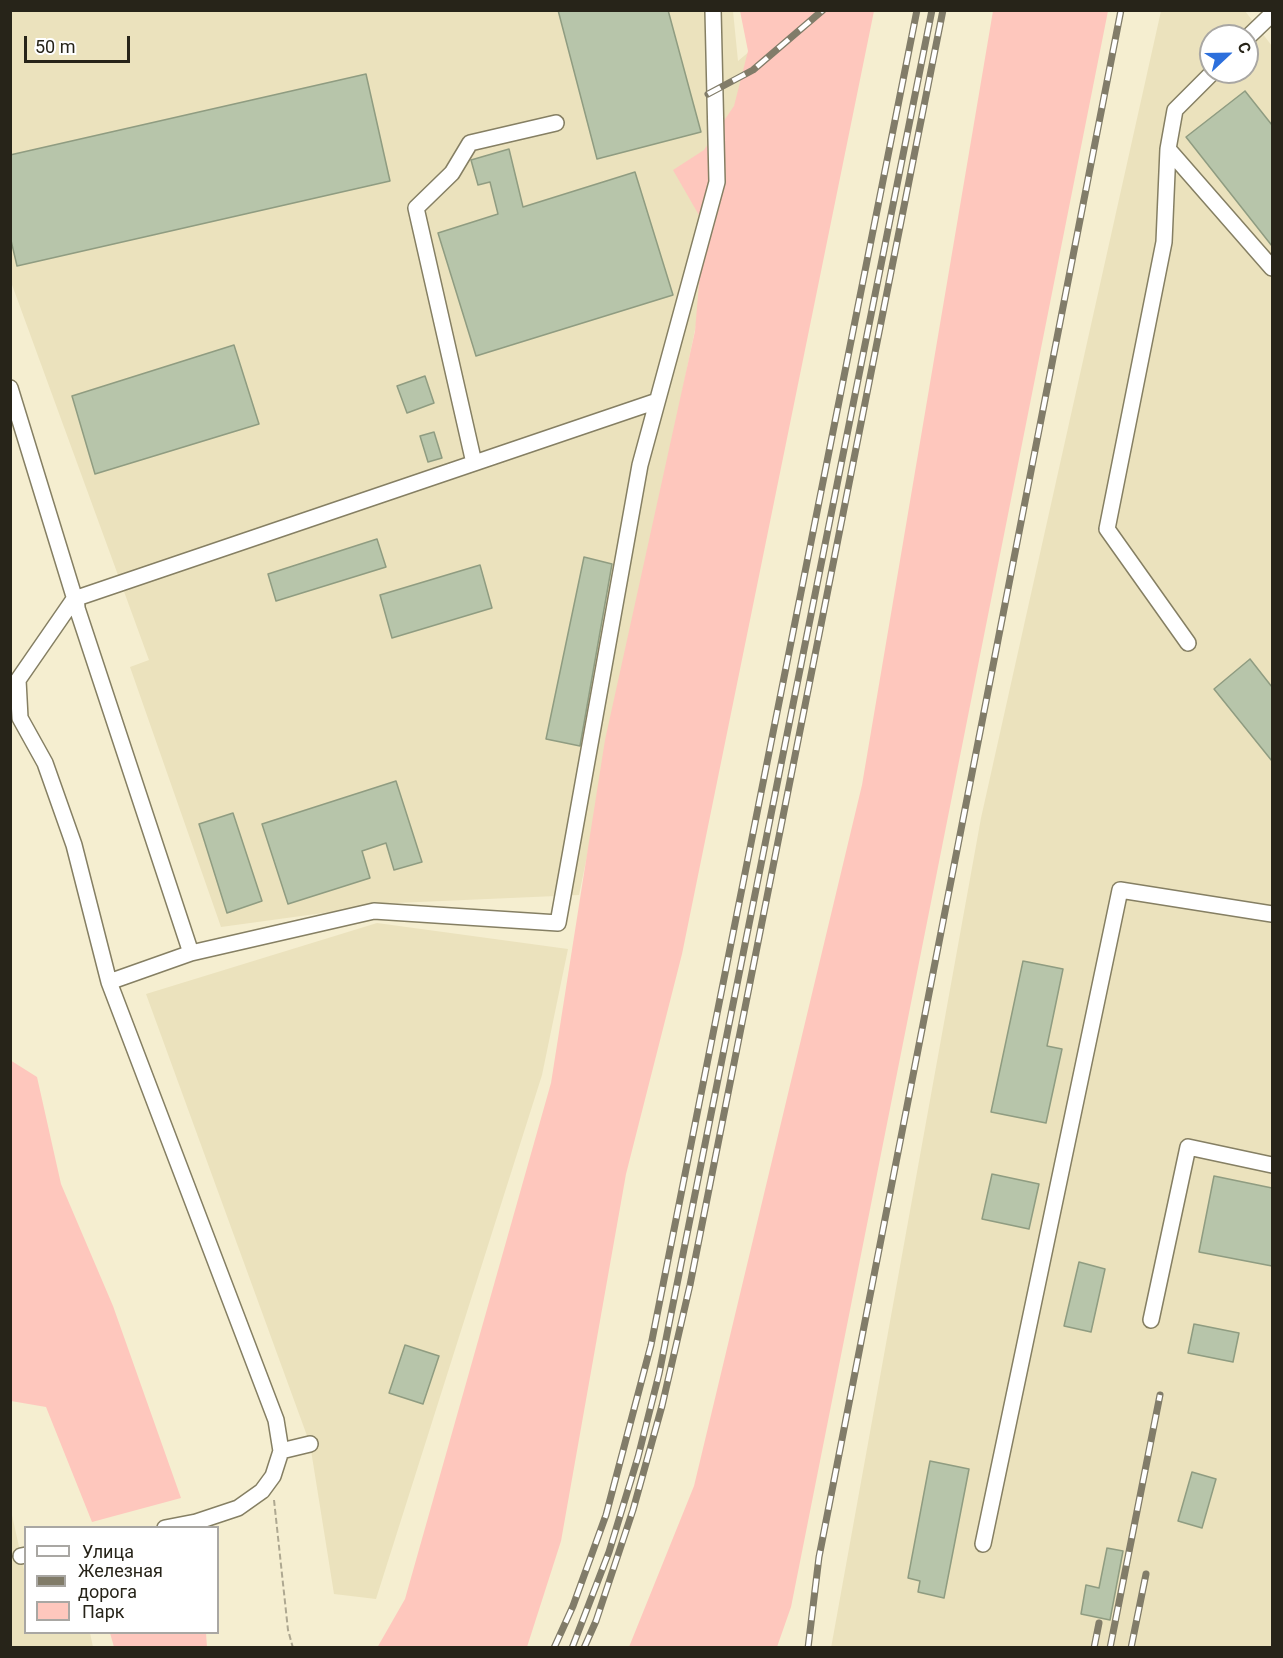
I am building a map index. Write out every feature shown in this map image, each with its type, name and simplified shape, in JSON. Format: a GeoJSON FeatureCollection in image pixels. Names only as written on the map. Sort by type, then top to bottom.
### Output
{"type":"FeatureCollection","features":[{"type":"Feature","properties":{"kind":"street"},"geometry":{"type":"LineString","coordinates":[[109,982],[191,953],[374,911],[558,923],[640,465],[717,182],[713,10]]}},
{"type":"Feature","properties":{"kind":"street"},"geometry":{"type":"LineString","coordinates":[[1259,26],[1272,14]]}},
{"type":"Feature","properties":{"kind":"street"},"geometry":{"type":"LineString","coordinates":[[1188,643],[1107,529],[1164,242],[1168,149],[1175,110],[1201,84]]}},
{"type":"Feature","properties":{"kind":"street"},"geometry":{"type":"LineString","coordinates":[[474,463],[416,208],[452,173],[470,143],[556,123]]}},
{"type":"Feature","properties":{"kind":"street"},"geometry":{"type":"LineString","coordinates":[[1168,149],[1272,268]]}},
{"type":"Feature","properties":{"kind":"street"},"geometry":{"type":"LineString","coordinates":[[10,388],[76,605],[191,953]]}},
{"type":"Feature","properties":{"kind":"street"},"geometry":{"type":"LineString","coordinates":[[171,1526],[196,1522],[238,1508],[262,1491],[273,1476],[281,1451],[276,1420],[109,982],[74,845],[45,763],[20,718],[18,680],[76,605],[474,463],[657,401]]}},
{"type":"Feature","properties":{"kind":"street"},"geometry":{"type":"LineString","coordinates":[[983,1544],[1120,890],[1272,914]]}},
{"type":"Feature","properties":{"kind":"street"},"geometry":{"type":"LineString","coordinates":[[1151,1320],[1188,1147],[1272,1165]]}},
{"type":"Feature","properties":{"kind":"street"},"geometry":{"type":"LineString","coordinates":[[281,1451],[310,1444]]}},
{"type":"Feature","properties":{"kind":"path"},"geometry":{"type":"LineString","coordinates":[[273,1476],[275,1521],[293,1647]]}},
{"type":"Feature","properties":{"kind":"shaded area"},"geometry":{"type":"Polygon","coordinates":[[[10,11],[733,11],[738,61],[781,25],[737,125],[579,895],[396,903],[221,927],[130,667],[149,660],[11,282],[10,11]]]}},
{"type":"Feature","properties":{"kind":"shaded area"},"geometry":{"type":"Polygon","coordinates":[[[1161,11],[1245,11],[1255,24],[1199,24],[1199,84],[1259,84],[1259,29],[1272,46],[1272,1647],[831,1648],[981,818],[1161,11]]]}},
{"type":"Feature","properties":{"kind":"shaded area"},"geometry":{"type":"Polygon","coordinates":[[[377,923],[568,949],[542,1075],[376,1599],[334,1594],[310,1444],[146,994],[377,923]]]}},
{"type":"Feature","properties":{"kind":"shaded area"},"geometry":{"type":"Polygon","coordinates":[[[10,1506],[24,1569],[24,1634],[90,1634],[93,1647],[11,1647],[10,1506]]]}},
{"type":"Feature","properties":{"kind":"green space"},"geometry":{"type":"Polygon","coordinates":[[[740,11],[874,11],[682,954],[626,1174],[561,1541],[527,1647],[377,1648],[405,1599],[551,1083],[605,740],[695,331],[704,224],[673,170],[704,150],[734,106],[748,51],[740,11]]]}},
{"type":"Feature","properties":{"kind":"green space"},"geometry":{"type":"Polygon","coordinates":[[[993,11],[1108,11],[791,1607],[777,1647],[629,1647],[694,1486],[862,785],[993,11]]]}},
{"type":"Feature","properties":{"kind":"green space"},"geometry":{"type":"Polygon","coordinates":[[[10,1060],[37,1077],[61,1184],[113,1306],[181,1498],[92,1522],[46,1407],[11,1401],[10,1060]]]}},
{"type":"Feature","properties":{"kind":"green space"},"geometry":{"type":"Polygon","coordinates":[[[110,1634],[206,1634],[207,1647],[114,1647],[110,1634]]]}},
{"type":"Feature","properties":{"kind":"building"},"geometry":{"type":"Polygon","coordinates":[[[558,10],[668,10],[701,132],[597,159],[558,10]]]}},
{"type":"Feature","properties":{"kind":"building"},"geometry":{"type":"Polygon","coordinates":[[[366,74],[390,181],[17,266],[10,236],[10,155],[366,74]]]}},
{"type":"Feature","properties":{"kind":"building"},"geometry":{"type":"Polygon","coordinates":[[[1245,91],[1272,125],[1272,246],[1186,137],[1245,91]]]}},
{"type":"Feature","properties":{"kind":"building"},"geometry":{"type":"Polygon","coordinates":[[[509,149],[523,207],[635,172],[673,295],[476,356],[438,233],[498,214],[490,182],[478,185],[471,160],[509,149]]]}},
{"type":"Feature","properties":{"kind":"building"},"geometry":{"type":"Polygon","coordinates":[[[234,345],[259,424],[95,474],[72,396],[234,345]]]}},
{"type":"Feature","properties":{"kind":"building"},"geometry":{"type":"Polygon","coordinates":[[[425,376],[434,403],[407,413],[397,386],[425,376]]]}},
{"type":"Feature","properties":{"kind":"building"},"geometry":{"type":"Polygon","coordinates":[[[434,432],[442,458],[428,462],[420,436],[434,432]]]}},
{"type":"Feature","properties":{"kind":"building"},"geometry":{"type":"Polygon","coordinates":[[[377,539],[386,567],[276,601],[268,574],[377,539]]]}},
{"type":"Feature","properties":{"kind":"building"},"geometry":{"type":"Polygon","coordinates":[[[584,557],[612,564],[580,746],[546,739],[584,557]]]}},
{"type":"Feature","properties":{"kind":"building"},"geometry":{"type":"Polygon","coordinates":[[[480,565],[492,608],[392,638],[380,595],[480,565]]]}},
{"type":"Feature","properties":{"kind":"building"},"geometry":{"type":"Polygon","coordinates":[[[1250,659],[1272,687],[1272,761],[1214,689],[1250,659]]]}},
{"type":"Feature","properties":{"kind":"building"},"geometry":{"type":"Polygon","coordinates":[[[396,781],[422,862],[394,870],[386,843],[362,851],[370,878],[288,904],[262,824],[396,781]]]}},
{"type":"Feature","properties":{"kind":"building"},"geometry":{"type":"Polygon","coordinates":[[[233,813],[262,901],[227,913],[199,824],[233,813]]]}},
{"type":"Feature","properties":{"kind":"building"},"geometry":{"type":"Polygon","coordinates":[[[1023,961],[1063,969],[1047,1046],[1062,1049],[1046,1123],[991,1112],[1023,961]]]}},
{"type":"Feature","properties":{"kind":"building"},"geometry":{"type":"Polygon","coordinates":[[[992,1174],[1039,1184],[1029,1229],[982,1219],[992,1174]]]}},
{"type":"Feature","properties":{"kind":"building"},"geometry":{"type":"Polygon","coordinates":[[[1214,1176],[1272,1188],[1272,1266],[1199,1252],[1214,1176]]]}},
{"type":"Feature","properties":{"kind":"building"},"geometry":{"type":"Polygon","coordinates":[[[1079,1262],[1105,1269],[1091,1332],[1064,1326],[1079,1262]]]}},
{"type":"Feature","properties":{"kind":"building"},"geometry":{"type":"Polygon","coordinates":[[[1194,1324],[1239,1333],[1233,1362],[1188,1353],[1194,1324]]]}},
{"type":"Feature","properties":{"kind":"building"},"geometry":{"type":"Polygon","coordinates":[[[405,1345],[439,1356],[423,1404],[389,1393],[405,1345]]]}},
{"type":"Feature","properties":{"kind":"building"},"geometry":{"type":"Polygon","coordinates":[[[930,1461],[969,1469],[944,1598],[918,1592],[920,1581],[908,1578],[930,1461]]]}},
{"type":"Feature","properties":{"kind":"building"},"geometry":{"type":"Polygon","coordinates":[[[1192,1472],[1216,1479],[1202,1528],[1178,1521],[1192,1472]]]}},
{"type":"Feature","properties":{"kind":"building"},"geometry":{"type":"Polygon","coordinates":[[[1107,1548],[1123,1551],[1110,1620],[1081,1614],[1086,1585],[1099,1588],[1107,1548]]]}},
{"type":"Feature","properties":{"kind":"railway"},"geometry":{"type":"LineString","coordinates":[[708,94],[753,70],[823,10]]}},
{"type":"Feature","properties":{"kind":"railway"},"geometry":{"type":"LineString","coordinates":[[554,1648],[573,1606],[606,1515],[651,1345],[917,10]]}},
{"type":"Feature","properties":{"kind":"railway"},"geometry":{"type":"LineString","coordinates":[[572,1648],[609,1552],[638,1457],[659,1374],[932,10]]}},
{"type":"Feature","properties":{"kind":"railway"},"geometry":{"type":"LineString","coordinates":[[584,1648],[596,1621],[633,1510],[662,1406],[690,1285],[943,10]]}},
{"type":"Feature","properties":{"kind":"railway"},"geometry":{"type":"LineString","coordinates":[[808,1648],[819,1557],[1121,10]]}},
{"type":"Feature","properties":{"kind":"railway"},"geometry":{"type":"LineString","coordinates":[[1110,1648],[1160,1395]]}},
{"type":"Feature","properties":{"kind":"railway"},"geometry":{"type":"LineString","coordinates":[[1131,1648],[1146,1574]]}},
{"type":"Feature","properties":{"kind":"railway"},"geometry":{"type":"LineString","coordinates":[[1094,1648],[1099,1623]]}}]}
